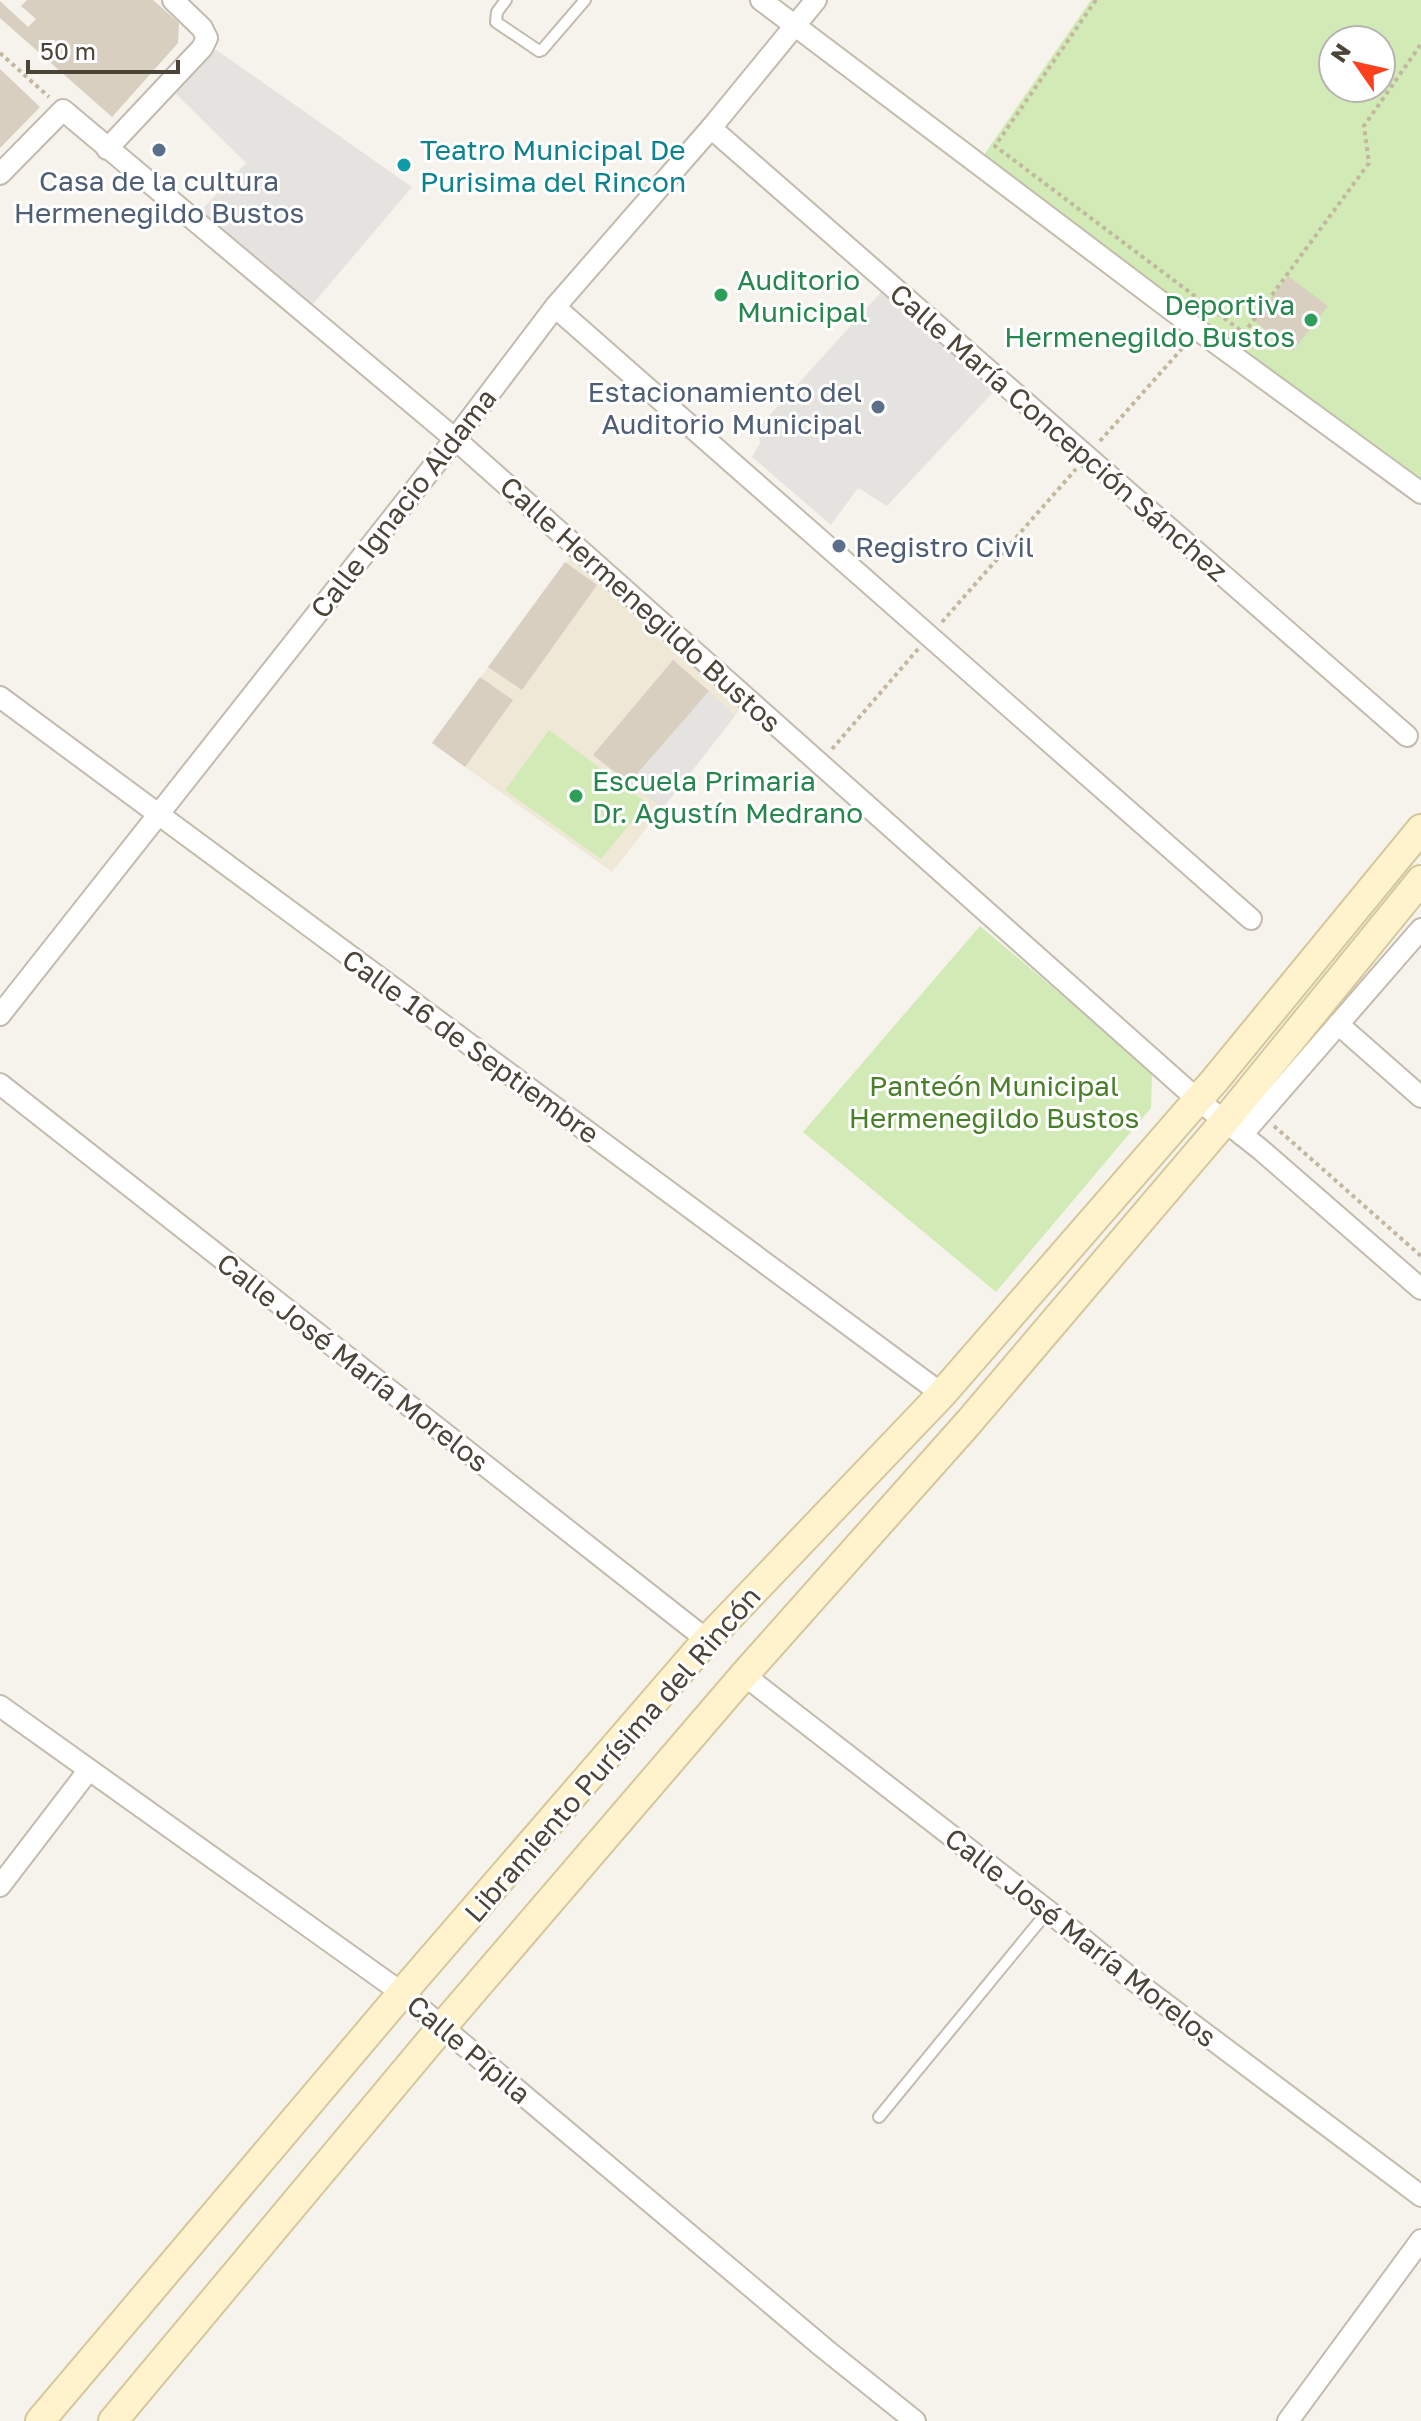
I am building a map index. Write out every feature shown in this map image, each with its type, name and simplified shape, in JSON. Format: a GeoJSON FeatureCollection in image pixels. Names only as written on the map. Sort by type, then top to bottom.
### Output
{"type":"FeatureCollection","features":[{"type":"Feature","properties":{"kind":"main road","name":"Libramiento Purísima del Rincón"},"geometry":{"type":"LineString","coordinates":[[40,2421],[402,1993],[707,1640],[942,1394],[1198,1100],[1421,829]]}},
{"type":"Feature","properties":{"kind":"main road","name":"Libramiento Purísima del Rincón"},"geometry":{"type":"LineString","coordinates":[[113,2421],[442,2027],[744,1675],[1233,1128],[1421,880]]}},
{"type":"Feature","properties":{"kind":"street"},"geometry":{"type":"LineString","coordinates":[[107,149],[202,48],[207,38],[202,28],[173,0]]}},
{"type":"Feature","properties":{"kind":"street"},"geometry":{"type":"LineString","coordinates":[[761,0],[1198,330],[1421,493]]}},
{"type":"Feature","properties":{"kind":"street","name":"Calle Ignacio Aldama"},"geometry":{"type":"LineString","coordinates":[[0,1015],[455,439],[555,307],[711,128],[816,0]]}},
{"type":"Feature","properties":{"kind":"street"},"geometry":{"type":"LineString","coordinates":[[0,174],[63,110]]}},
{"type":"Feature","properties":{"kind":"street","name":"Calle Hermenegildo Bustos"},"geometry":{"type":"LineString","coordinates":[[63,110],[455,439],[1198,1100],[1421,1289]]}},
{"type":"Feature","properties":{"kind":"street","name":"Calle María Concepción Sánchez"},"geometry":{"type":"LineString","coordinates":[[711,128],[1407,736]]}},
{"type":"Feature","properties":{"kind":"street"},"geometry":{"type":"LineString","coordinates":[[555,307],[1251,919]]}},
{"type":"Feature","properties":{"kind":"street","name":"Calle 16 de Septiembre"},"geometry":{"type":"LineString","coordinates":[[0,697],[942,1394]]}},
{"type":"Feature","properties":{"kind":"street"},"geometry":{"type":"LineString","coordinates":[[1233,1128],[1260,1114],[1420,931]]}},
{"type":"Feature","properties":{"kind":"street"},"geometry":{"type":"LineString","coordinates":[[1338,1024],[1421,1097]]}},
{"type":"Feature","properties":{"kind":"street","name":"Calle José María Morelos"},"geometry":{"type":"LineString","coordinates":[[0,1084],[707,1640]]}},
{"type":"Feature","properties":{"kind":"street","name":"Calle José María Morelos"},"geometry":{"type":"LineString","coordinates":[[744,1675],[1132,1979],[1421,2196]]}},
{"type":"Feature","properties":{"kind":"street","name":"Calle Pípila"},"geometry":{"type":"LineString","coordinates":[[0,1706],[402,1993],[915,2421]]}},
{"type":"Feature","properties":{"kind":"street"},"geometry":{"type":"LineString","coordinates":[[0,1886],[88,1771]]}},
{"type":"Feature","properties":{"kind":"street"},"geometry":{"type":"LineString","coordinates":[[1288,2421],[1421,2240]]}},
{"type":"Feature","properties":{"kind":"lane"},"geometry":{"type":"LineString","coordinates":[[506,0],[497,12],[496,22],[539,51],[585,0]]}},
{"type":"Feature","properties":{"kind":"lane"},"geometry":{"type":"LineString","coordinates":[[879,2117],[1048,1911]]}},
{"type":"Feature","properties":{"kind":"path"},"geometry":{"type":"LineString","coordinates":[[1096,0],[995,146],[1244,333],[1369,163],[1364,126],[1421,44]]}},
{"type":"Feature","properties":{"kind":"path"},"geometry":{"type":"LineString","coordinates":[[0,53],[63,110]]}},
{"type":"Feature","properties":{"kind":"path"},"geometry":{"type":"LineString","coordinates":[[821,763],[1198,330]]}},
{"type":"Feature","properties":{"kind":"path"},"geometry":{"type":"LineString","coordinates":[[1260,1114],[1421,1256]]}},
{"type":"Feature","properties":{"kind":"shaded area"},"geometry":{"type":"Polygon","coordinates":[[[215,49],[412,187],[312,305],[200,212],[246,163],[174,92],[215,49]]]}},
{"type":"Feature","properties":{"kind":"shaded area","name":"Estacionamiento del Auditorio Municipal"},"geometry":{"type":"Polygon","coordinates":[[[884,289],[998,387],[887,506],[858,488],[831,525],[752,457],[760,443],[758,428],[884,289]]]}},
{"type":"Feature","properties":{"kind":"shaded area","name":"Escuela Primaria Dr. Agustín Medrano"},"geometry":{"type":"Polygon","coordinates":[[[573,553],[743,705],[612,872],[432,743],[573,553]]]}},
{"type":"Feature","properties":{"kind":"shaded area","name":"Escuela Primaria Dr. Agustín Medrano"},"geometry":{"type":"Polygon","coordinates":[[[709,691],[735,716],[663,808],[629,783],[709,691]]]}},
{"type":"Feature","properties":{"kind":"green space","name":"Deportiva Hermenegildo Bustos"},"geometry":{"type":"Polygon","coordinates":[[[1091,0],[1421,0],[1421,485],[983,156],[1091,0]]]}},
{"type":"Feature","properties":{"kind":"green space","name":"Escuela Primaria Dr. Agustín Medrano"},"geometry":{"type":"Polygon","coordinates":[[[549,730],[647,803],[601,859],[505,790],[549,730]]]}},
{"type":"Feature","properties":{"kind":"green space","name":"Panteón Municipal Hermenegildo Bustos"},"geometry":{"type":"Polygon","coordinates":[[[980,926],[1152,1071],[1151,1108],[996,1292],[803,1132],[980,926]]]}},
{"type":"Feature","properties":{"kind":"building"},"geometry":{"type":"Polygon","coordinates":[[[27,0],[153,0],[179,23],[178,43],[112,117],[0,18],[0,1],[28,27],[36,19],[21,6],[27,0]]]}},
{"type":"Feature","properties":{"kind":"building"},"geometry":{"type":"Polygon","coordinates":[[[0,69],[40,107],[0,148],[0,69]]]}},
{"type":"Feature","properties":{"kind":"building"},"geometry":{"type":"Polygon","coordinates":[[[1288,276],[1328,306],[1293,351],[1254,321],[1288,276]]]}},
{"type":"Feature","properties":{"kind":"building"},"geometry":{"type":"Polygon","coordinates":[[[565,562],[597,585],[522,690],[488,667],[565,562]]]}},
{"type":"Feature","properties":{"kind":"building","name":"Escuela Primaria Dr. Agustín Medrano"},"geometry":{"type":"Polygon","coordinates":[[[673,660],[709,691],[629,783],[593,755],[673,660]]]}},
{"type":"Feature","properties":{"kind":"building"},"geometry":{"type":"Polygon","coordinates":[[[480,677],[513,700],[465,767],[432,743],[480,677]]]}},
{"type":"Feature","properties":{"kind":"place","name":"Casa de la cultura Hermenegildo Bustos"},"geometry":{"type":"Point","coordinates":[159,150]}},
{"type":"Feature","properties":{"kind":"place","name":"Teatro Municipal De Purisima del Rincon"},"geometry":{"type":"Point","coordinates":[404,165]}},
{"type":"Feature","properties":{"kind":"place","name":"Auditorio Municipal"},"geometry":{"type":"Point","coordinates":[721,295]}},
{"type":"Feature","properties":{"kind":"place","name":"Deportiva Hermenegildo Bustos"},"geometry":{"type":"Point","coordinates":[1311,320]}},
{"type":"Feature","properties":{"kind":"place","name":"Estacionamiento del Auditorio Municipal"},"geometry":{"type":"Point","coordinates":[878,407]}},
{"type":"Feature","properties":{"kind":"place","name":"Registro Civil"},"geometry":{"type":"Point","coordinates":[839,546]}},
{"type":"Feature","properties":{"kind":"place","name":"Escuela Primaria Dr. Agustín Medrano"},"geometry":{"type":"Point","coordinates":[576,796]}}]}
